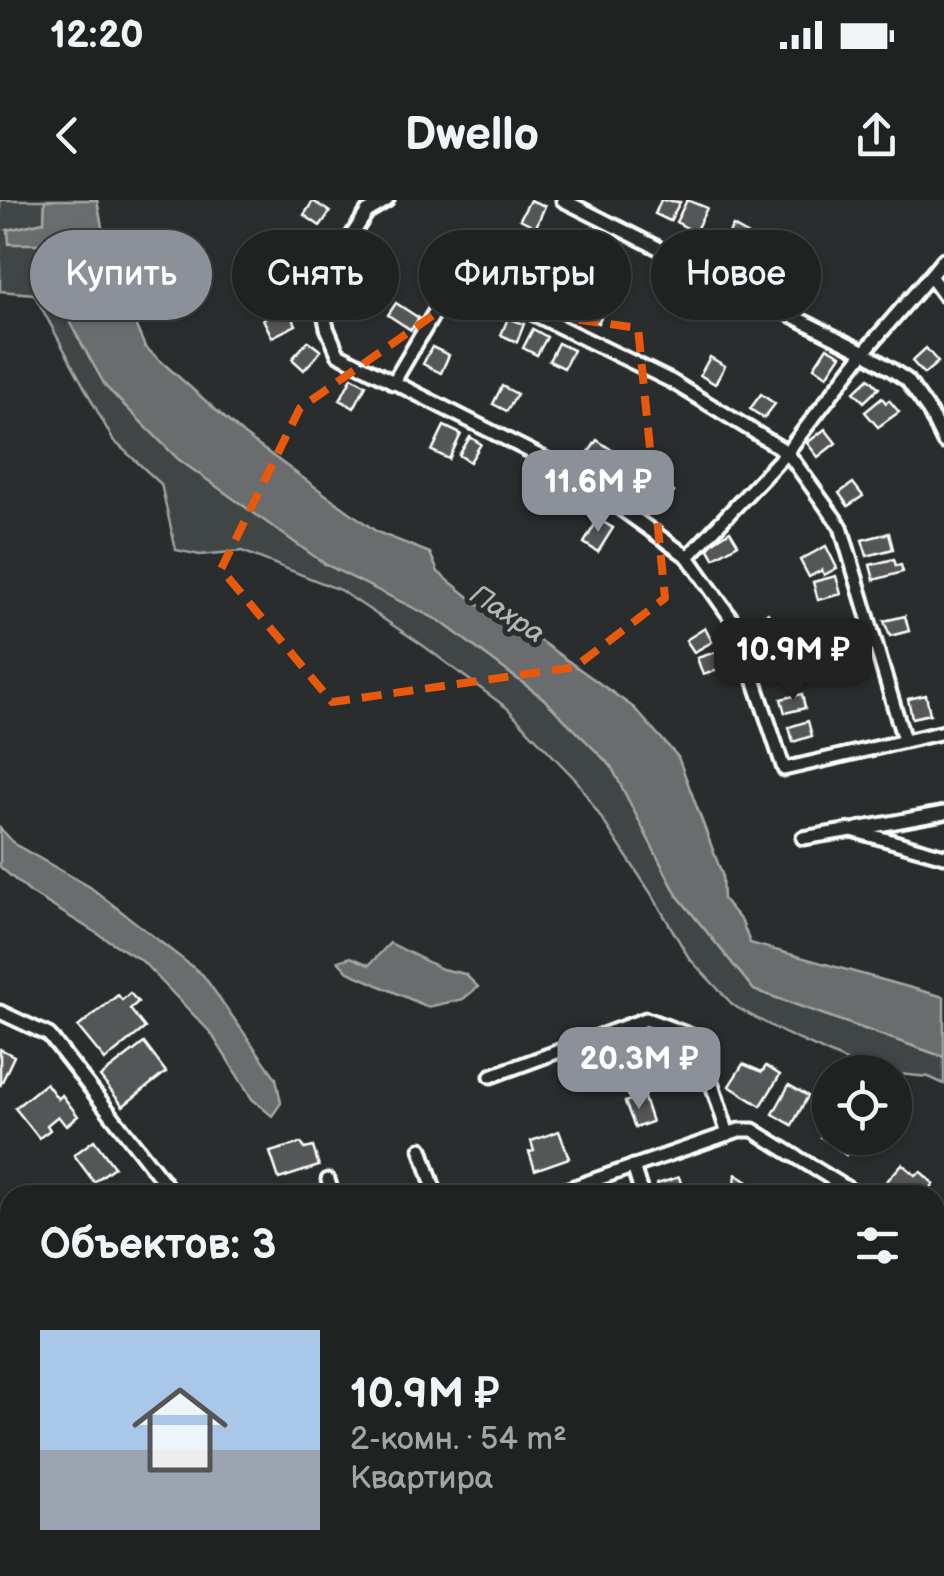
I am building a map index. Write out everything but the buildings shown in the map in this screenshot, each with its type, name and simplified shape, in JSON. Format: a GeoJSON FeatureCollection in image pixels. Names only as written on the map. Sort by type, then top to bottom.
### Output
{"type":"FeatureCollection","features":[{"type":"Feature","properties":{"kind":"street"},"geometry":{"type":"LineString","coordinates":[[387,200],[367,212],[324,277],[321,300],[338,354],[566,470],[688,558],[736,625],[784,769],[944,732]]}},
{"type":"Feature","properties":{"kind":"street"},"geometry":{"type":"LineString","coordinates":[[563,200],[864,352],[907,380],[929,410],[944,442]]}},
{"type":"Feature","properties":{"kind":"street"},"geometry":{"type":"LineString","coordinates":[[688,558],[786,452],[944,259]]}},
{"type":"Feature","properties":{"kind":"street"},"geometry":{"type":"LineString","coordinates":[[393,382],[456,276],[670,380],[786,452],[841,527],[904,740]]}},
{"type":"Feature","properties":{"kind":"street"},"geometry":{"type":"LineString","coordinates":[[930,276],[944,295]]}},
{"type":"Feature","properties":{"kind":"street"},"geometry":{"type":"LineString","coordinates":[[803,838],[944,813]]}},
{"type":"Feature","properties":{"kind":"street"},"geometry":{"type":"LineString","coordinates":[[852,830],[944,856]]}},
{"type":"Feature","properties":{"kind":"street"},"geometry":{"type":"LineString","coordinates":[[0,1012],[49,1035],[166,1185]]}},
{"type":"Feature","properties":{"kind":"street"},"geometry":{"type":"LineString","coordinates":[[491,1076],[646,1019],[698,1038],[728,1134]]}},
{"type":"Feature","properties":{"kind":"street"},"geometry":{"type":"LineString","coordinates":[[579,1185],[728,1134],[753,1130],[842,1185]]}},
{"type":"Feature","properties":{"kind":"street"},"geometry":{"type":"LineString","coordinates":[[420,1149],[433,1185]]}},
{"type":"Feature","properties":{"kind":"street"},"geometry":{"type":"LineString","coordinates":[[633,1166],[639,1185]]}},
{"type":"Feature","properties":{"kind":"street"},"geometry":{"type":"LineString","coordinates":[[328,1180],[330,1185]]}},
{"type":"Feature","properties":{"kind":"highlighted area"},"geometry":{"type":"Polygon","coordinates":[[[452,302],[638,328],[665,598],[575,667],[332,702],[221,569],[300,408],[452,302]]]}},
{"type":"Feature","properties":{"kind":"shaded area"},"geometry":{"type":"Polygon","coordinates":[[[0,200],[45,200],[44,222],[8,230],[30,239],[30,294],[0,291],[0,200]]]}},
{"type":"Feature","properties":{"kind":"shaded area"},"geometry":{"type":"Polygon","coordinates":[[[45,200],[97,200],[103,230],[30,230],[30,244],[9,244],[8,230],[44,222],[45,200]]]}},
{"type":"Feature","properties":{"kind":"shaded area"},"geometry":{"type":"Polygon","coordinates":[[[48,320],[74,320],[325,564],[440,621],[543,698],[611,765],[677,895],[754,990],[944,1057],[944,1084],[912,1075],[912,1055],[833,1055],[734,1006],[689,958],[577,781],[507,708],[340,590],[242,551],[200,555],[176,550],[161,484],[113,440],[48,320]]]}},
{"type":"Feature","properties":{"kind":"shaded area"},"geometry":{"type":"Polygon","coordinates":[[[68,320],[133,320],[145,347],[244,435],[377,532],[430,553],[438,572],[485,610],[532,635],[634,708],[678,757],[722,874],[723,899],[742,922],[750,943],[944,997],[944,1057],[754,990],[677,895],[611,766],[543,698],[440,621],[325,564],[178,459],[106,387],[68,320]]]}},
{"type":"Feature","properties":{"kind":"shaded area"},"geometry":{"type":"Polygon","coordinates":[[[0,828],[16,845],[90,887],[203,975],[276,1078],[281,1103],[272,1116],[252,1099],[211,1033],[142,961],[31,893],[0,867],[0,828]]]}},
{"type":"Feature","properties":{"kind":"shaded area"},"geometry":{"type":"Polygon","coordinates":[[[390,943],[442,969],[465,974],[478,987],[463,999],[428,1007],[348,972],[338,961],[351,957],[369,965],[390,943]]]}},
{"type":"Feature","properties":{"kind":"water label","name":"Пахра"},"geometry":{"type":"Point","coordinates":[508,613]}}]}
